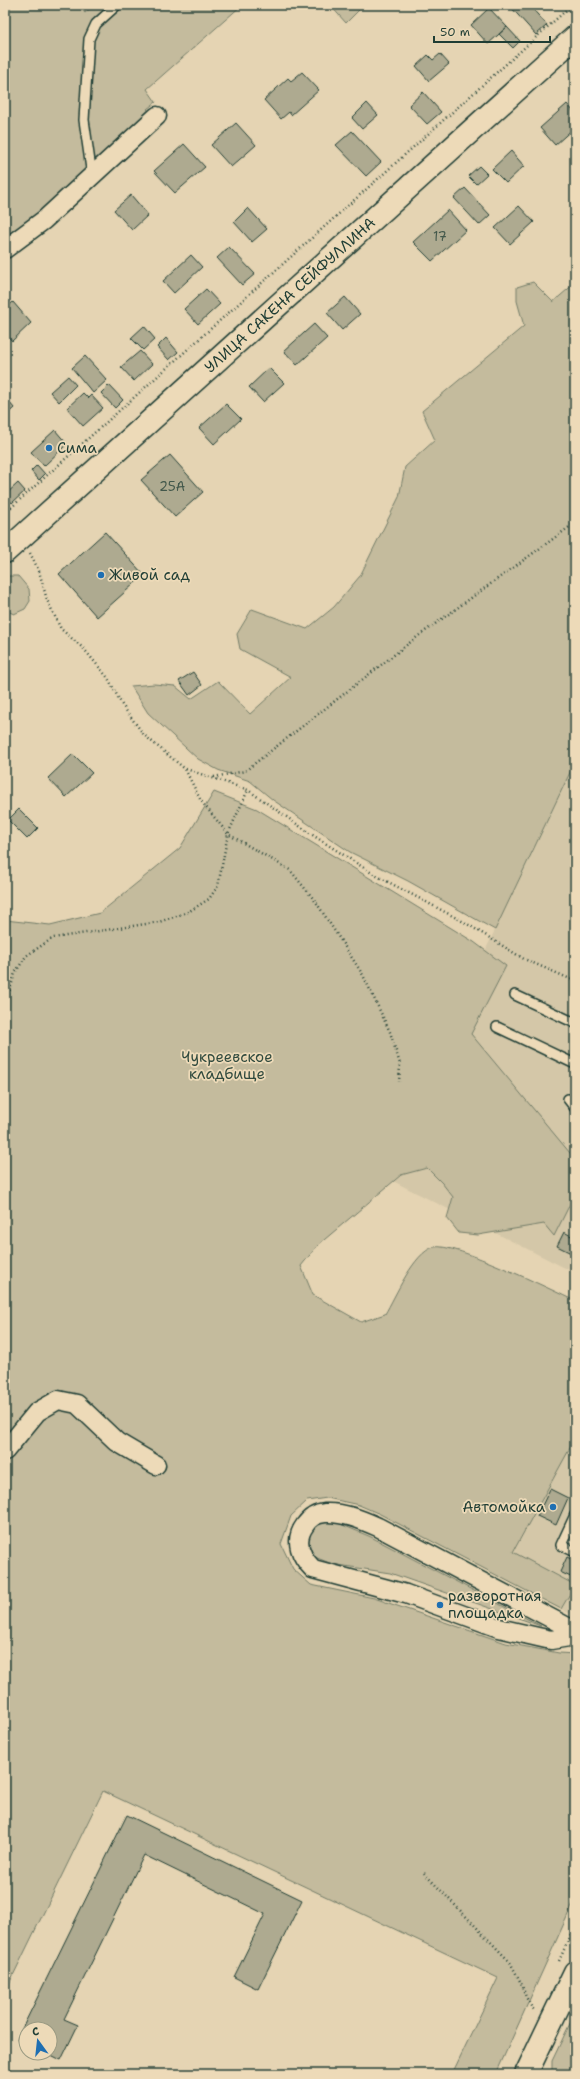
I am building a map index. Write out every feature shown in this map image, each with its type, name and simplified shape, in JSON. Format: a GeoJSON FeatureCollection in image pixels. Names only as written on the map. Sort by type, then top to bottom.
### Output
{"type":"FeatureCollection","features":[{"type":"Feature","properties":{"kind":"main road","name":"УЛИЦА САКЕНА СЕЙФУЛЛИНА"},"geometry":{"type":"LineString","coordinates":[[5,552],[575,37]]}},
{"type":"Feature","properties":{"kind":"main road"},"geometry":{"type":"LineString","coordinates":[[526,2074],[575,1972]]}},
{"type":"Feature","properties":{"kind":"street"},"geometry":{"type":"LineString","coordinates":[[5,249],[44,220],[157,116]]}},
{"type":"Feature","properties":{"kind":"street"},"geometry":{"type":"LineString","coordinates":[[5,1451],[37,1412],[58,1400],[77,1404],[117,1442],[156,1464]]}},
{"type":"Feature","properties":{"kind":"street"},"geometry":{"type":"LineString","coordinates":[[575,1631],[378,1527],[346,1515],[324,1513],[311,1517],[300,1532],[298,1543],[303,1559],[313,1569],[400,1592],[499,1628],[550,1640],[575,1636]]}},
{"type":"Feature","properties":{"kind":"lane"},"geometry":{"type":"LineString","coordinates":[[92,176],[84,120],[89,39],[96,24],[117,5]]}},
{"type":"Feature","properties":{"kind":"lane"},"geometry":{"type":"LineString","coordinates":[[515,995],[575,1024]]}},
{"type":"Feature","properties":{"kind":"lane"},"geometry":{"type":"LineString","coordinates":[[497,1027],[575,1064]]}},
{"type":"Feature","properties":{"kind":"lane"},"geometry":{"type":"LineString","coordinates":[[568,1099],[575,1108]]}},
{"type":"Feature","properties":{"kind":"lane"},"geometry":{"type":"LineString","coordinates":[[575,1515],[561,1545],[575,1552]]}},
{"type":"Feature","properties":{"kind":"path"},"geometry":{"type":"LineString","coordinates":[[5,513],[572,5]]}},
{"type":"Feature","properties":{"kind":"path"},"geometry":{"type":"LineString","coordinates":[[214,777],[245,771],[417,637],[575,523]]}},
{"type":"Feature","properties":{"kind":"path"},"geometry":{"type":"LineString","coordinates":[[23,536],[38,571],[47,600],[61,629],[84,649],[108,678],[122,705],[144,735],[185,769],[201,801],[228,834],[290,870],[316,902],[363,975],[390,1032],[400,1064],[399,1082]]}},
{"type":"Feature","properties":{"kind":"path"},"geometry":{"type":"LineString","coordinates":[[185,769],[214,777],[248,790],[311,834],[375,875],[464,922],[524,959],[575,981]]}},
{"type":"Feature","properties":{"kind":"path"},"geometry":{"type":"LineString","coordinates":[[5,1006],[15,973],[26,956],[53,938],[159,922],[188,912],[209,899],[218,886],[228,834],[248,790]]}},
{"type":"Feature","properties":{"kind":"path"},"geometry":{"type":"LineString","coordinates":[[424,1873],[510,1962],[532,2008],[552,2020]]}},
{"type":"Feature","properties":{"kind":"shaded area"},"geometry":{"type":"Polygon","coordinates":[[[575,762],[575,1273],[379,1174],[575,762]]]}},
{"type":"Feature","properties":{"kind":"shaded area"},"geometry":{"type":"Polygon","coordinates":[[[574,1438],[575,1439],[575,1585],[513,1553],[574,1438]]]}},
{"type":"Feature","properties":{"kind":"shaded area"},"geometry":{"type":"Polygon","coordinates":[[[575,1585],[575,1616],[561,1609],[575,1585]]]}},
{"type":"Feature","properties":{"kind":"green space"},"geometry":{"type":"Polygon","coordinates":[[[5,5],[77,5],[85,13],[94,5],[242,5],[147,89],[156,102],[147,109],[153,115],[5,248],[5,5]]]}},
{"type":"Feature","properties":{"kind":"green space"},"geometry":{"type":"Polygon","coordinates":[[[330,5],[364,5],[346,23],[330,5]]]}},
{"type":"Feature","properties":{"kind":"green space"},"geometry":{"type":"Polygon","coordinates":[[[533,282],[553,302],[575,283],[575,762],[495,930],[408,881],[350,852],[273,800],[250,781],[218,770],[198,759],[148,713],[131,686],[154,684],[175,686],[191,699],[218,681],[250,714],[291,677],[240,649],[237,634],[252,609],[307,629],[334,607],[360,576],[399,497],[405,467],[435,440],[422,411],[524,326],[517,301],[517,287],[533,282]]]}},
{"type":"Feature","properties":{"kind":"green space"},"geometry":{"type":"Polygon","coordinates":[[[5,576],[18,576],[29,589],[30,601],[25,609],[14,614],[5,610],[5,576]]]}},
{"type":"Feature","properties":{"kind":"green space","name":"Чукреевское кладбище"},"geometry":{"type":"Polygon","coordinates":[[[214,792],[257,809],[474,942],[506,966],[471,1034],[575,1159],[575,1194],[554,1236],[544,1224],[478,1235],[459,1233],[447,1218],[453,1197],[427,1168],[401,1175],[318,1245],[301,1266],[313,1295],[361,1322],[385,1314],[412,1266],[419,1257],[434,1247],[445,1247],[481,1259],[575,1301],[575,1439],[513,1552],[575,1585],[561,1609],[380,1514],[359,1505],[327,1498],[307,1501],[291,1516],[281,1544],[293,1569],[311,1585],[374,1598],[506,1643],[559,1653],[575,1654],[575,1899],[496,2074],[452,2074],[498,1978],[103,1791],[5,1992],[5,920],[50,925],[100,913],[180,848],[214,792]]]}},
{"type":"Feature","properties":{"kind":"green space"},"geometry":{"type":"Polygon","coordinates":[[[333,1521],[371,1537],[541,1626],[390,1573],[332,1564],[310,1555],[307,1539],[311,1528],[319,1523],[333,1521]]]}},
{"type":"Feature","properties":{"kind":"green space"},"geometry":{"type":"Polygon","coordinates":[[[575,2013],[575,2074],[552,2074],[552,2061],[575,2013]]]}},
{"type":"Feature","properties":{"kind":"building"},"geometry":{"type":"Polygon","coordinates":[[[509,5],[529,5],[547,25],[536,35],[509,5]]]}},
{"type":"Feature","properties":{"kind":"building"},"geometry":{"type":"Polygon","coordinates":[[[489,8],[507,27],[488,44],[471,25],[489,8]]]}},
{"type":"Feature","properties":{"kind":"building"},"geometry":{"type":"Polygon","coordinates":[[[507,27],[520,41],[513,48],[499,34],[507,27]]]}},
{"type":"Feature","properties":{"kind":"building"},"geometry":{"type":"Polygon","coordinates":[[[440,54],[449,64],[429,81],[416,66],[428,55],[433,60],[440,54]]]}},
{"type":"Feature","properties":{"kind":"building"},"geometry":{"type":"Polygon","coordinates":[[[302,72],[319,90],[291,115],[289,112],[281,119],[264,100],[288,78],[291,81],[302,72]]]}},
{"type":"Feature","properties":{"kind":"building"},"geometry":{"type":"Polygon","coordinates":[[[423,92],[441,112],[427,124],[409,105],[423,92]]]}},
{"type":"Feature","properties":{"kind":"building"},"geometry":{"type":"Polygon","coordinates":[[[367,103],[378,115],[362,129],[352,118],[367,103]]]}},
{"type":"Feature","properties":{"kind":"building"},"geometry":{"type":"Polygon","coordinates":[[[567,104],[575,113],[575,127],[555,145],[540,128],[567,104]]]}},
{"type":"Feature","properties":{"kind":"building"},"geometry":{"type":"Polygon","coordinates":[[[236,123],[256,145],[231,167],[211,145],[236,123]]]}},
{"type":"Feature","properties":{"kind":"building"},"geometry":{"type":"Polygon","coordinates":[[[352,131],[381,162],[366,176],[336,145],[352,131]]]}},
{"type":"Feature","properties":{"kind":"building"},"geometry":{"type":"Polygon","coordinates":[[[184,144],[205,167],[175,193],[154,171],[184,144]]]}},
{"type":"Feature","properties":{"kind":"building"},"geometry":{"type":"Polygon","coordinates":[[[511,151],[524,166],[506,183],[492,169],[511,151]]]}},
{"type":"Feature","properties":{"kind":"building"},"geometry":{"type":"Polygon","coordinates":[[[479,166],[487,174],[476,184],[468,176],[479,166]]]}},
{"type":"Feature","properties":{"kind":"building"},"geometry":{"type":"Polygon","coordinates":[[[465,188],[490,215],[479,225],[454,198],[465,188]]]}},
{"type":"Feature","properties":{"kind":"building"},"geometry":{"type":"Polygon","coordinates":[[[131,195],[148,215],[132,230],[114,210],[131,195]]]}},
{"type":"Feature","properties":{"kind":"building"},"geometry":{"type":"Polygon","coordinates":[[[519,206],[534,222],[510,244],[495,228],[519,206]]]}},
{"type":"Feature","properties":{"kind":"building"},"geometry":{"type":"Polygon","coordinates":[[[248,208],[267,229],[252,242],[234,222],[248,208]]]}},
{"type":"Feature","properties":{"kind":"building"},"geometry":{"type":"Polygon","coordinates":[[[448,210],[466,230],[432,261],[413,242],[448,210]]]}},
{"type":"Feature","properties":{"kind":"building"},"geometry":{"type":"Polygon","coordinates":[[[229,247],[255,274],[242,285],[217,258],[229,247]]]}},
{"type":"Feature","properties":{"kind":"building"},"geometry":{"type":"Polygon","coordinates":[[[191,255],[202,267],[174,293],[163,281],[191,255]]]}},
{"type":"Feature","properties":{"kind":"building"},"geometry":{"type":"Polygon","coordinates":[[[206,289],[220,304],[198,324],[184,309],[206,289]]]}},
{"type":"Feature","properties":{"kind":"building"},"geometry":{"type":"Polygon","coordinates":[[[345,297],[360,314],[342,330],[327,313],[345,297]]]}},
{"type":"Feature","properties":{"kind":"building"},"geometry":{"type":"Polygon","coordinates":[[[13,302],[31,323],[12,341],[5,333],[5,309],[13,302]]]}},
{"type":"Feature","properties":{"kind":"building"},"geometry":{"type":"Polygon","coordinates":[[[314,324],[327,338],[297,365],[284,351],[314,324]]]}},
{"type":"Feature","properties":{"kind":"building"},"geometry":{"type":"Polygon","coordinates":[[[144,326],[155,339],[143,350],[131,338],[144,326]]]}},
{"type":"Feature","properties":{"kind":"building"},"geometry":{"type":"Polygon","coordinates":[[[166,338],[178,352],[169,360],[157,347],[166,338]]]}},
{"type":"Feature","properties":{"kind":"building"},"geometry":{"type":"Polygon","coordinates":[[[140,351],[152,364],[134,381],[121,367],[140,351]]]}},
{"type":"Feature","properties":{"kind":"building"},"geometry":{"type":"Polygon","coordinates":[[[85,356],[107,380],[93,393],[72,368],[85,356]]]}},
{"type":"Feature","properties":{"kind":"building"},"geometry":{"type":"Polygon","coordinates":[[[269,368],[284,383],[263,402],[249,387],[269,368]]]}},
{"type":"Feature","properties":{"kind":"building"},"geometry":{"type":"Polygon","coordinates":[[[68,376],[76,385],[59,402],[50,392],[68,376]]]}},
{"type":"Feature","properties":{"kind":"building"},"geometry":{"type":"Polygon","coordinates":[[[109,385],[123,400],[115,408],[101,393],[109,385]]]}},
{"type":"Feature","properties":{"kind":"building"},"geometry":{"type":"Polygon","coordinates":[[[83,393],[88,398],[91,395],[103,408],[83,426],[67,408],[83,393]]]}},
{"type":"Feature","properties":{"kind":"building"},"geometry":{"type":"Polygon","coordinates":[[[5,397],[14,408],[5,416],[5,397]]]}},
{"type":"Feature","properties":{"kind":"building"},"geometry":{"type":"Polygon","coordinates":[[[226,404],[241,419],[214,444],[199,428],[226,404]]]}},
{"type":"Feature","properties":{"kind":"building","name":"Сима"},"geometry":{"type":"Polygon","coordinates":[[[55,430],[67,444],[44,466],[31,452],[55,430]]]}},
{"type":"Feature","properties":{"kind":"building"},"geometry":{"type":"Polygon","coordinates":[[[170,455],[203,492],[175,517],[141,480],[170,455]]]}},
{"type":"Feature","properties":{"kind":"building"},"geometry":{"type":"Polygon","coordinates":[[[37,465],[45,474],[39,480],[31,471],[37,465]]]}},
{"type":"Feature","properties":{"kind":"building"},"geometry":{"type":"Polygon","coordinates":[[[18,483],[25,491],[12,503],[5,495],[18,483]]]}},
{"type":"Feature","properties":{"kind":"building","name":"Живой сад"},"geometry":{"type":"Polygon","coordinates":[[[105,532],[144,575],[97,617],[59,574],[105,532]]]}},
{"type":"Feature","properties":{"kind":"building"},"geometry":{"type":"Polygon","coordinates":[[[193,672],[202,685],[189,695],[179,681],[193,672]]]}},
{"type":"Feature","properties":{"kind":"building"},"geometry":{"type":"Polygon","coordinates":[[[73,754],[92,773],[66,797],[48,778],[73,754]]]}},
{"type":"Feature","properties":{"kind":"building"},"geometry":{"type":"Polygon","coordinates":[[[19,809],[38,828],[27,839],[8,820],[19,809]]]}},
{"type":"Feature","properties":{"kind":"building"},"geometry":{"type":"Polygon","coordinates":[[[564,1232],[575,1238],[575,1255],[557,1246],[564,1232]]]}},
{"type":"Feature","properties":{"kind":"building","name":"Автомойка"},"geometry":{"type":"Polygon","coordinates":[[[550,1489],[568,1498],[556,1525],[537,1516],[550,1489]]]}},
{"type":"Feature","properties":{"kind":"building"},"geometry":{"type":"Polygon","coordinates":[[[567,1557],[575,1561],[575,1579],[560,1572],[567,1557]]]}},
{"type":"Feature","properties":{"kind":"building"},"geometry":{"type":"Polygon","coordinates":[[[127,1815],[302,1900],[258,1989],[234,1977],[265,1914],[144,1855],[64,2019],[78,2025],[61,2060],[58,2058],[58,2021],[26,2021],[127,1815]]]}},
{"type":"Feature","properties":{"kind":"place","name":"Сима"},"geometry":{"type":"Point","coordinates":[49,448]}},
{"type":"Feature","properties":{"kind":"place","name":"Живой сад"},"geometry":{"type":"Point","coordinates":[101,575]}},
{"type":"Feature","properties":{"kind":"place","name":"Автомойка"},"geometry":{"type":"Point","coordinates":[553,1507]}},
{"type":"Feature","properties":{"kind":"place","name":"разворотная площадка"},"geometry":{"type":"Point","coordinates":[440,1605]}}]}
